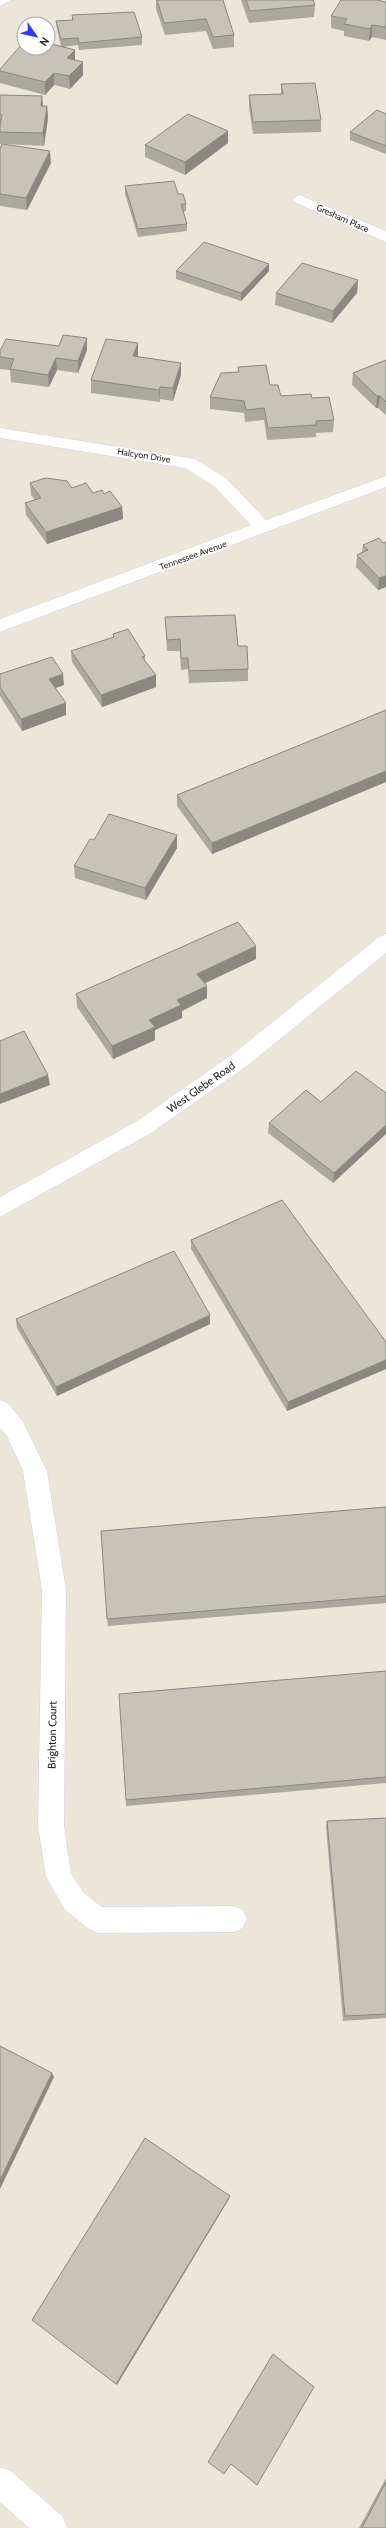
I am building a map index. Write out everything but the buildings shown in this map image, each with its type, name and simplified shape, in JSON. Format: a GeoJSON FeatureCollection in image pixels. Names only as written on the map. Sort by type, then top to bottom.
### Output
{"type":"FeatureCollection","features":[{"type":"Feature","properties":{"kind":"street"},"geometry":{"type":"LineString","coordinates":[[0,2],[4,0]]}},
{"type":"Feature","properties":{"kind":"street","name":"Gresham Place"},"geometry":{"type":"LineString","coordinates":[[299,199],[386,237]]}},
{"type":"Feature","properties":{"kind":"street","name":"Halcyon Drive"},"geometry":{"type":"LineString","coordinates":[[0,433],[189,463],[220,482],[264,528]]}},
{"type":"Feature","properties":{"kind":"street","name":"Tennessee Avenue"},"geometry":{"type":"LineString","coordinates":[[0,626],[386,481]]}},
{"type":"Feature","properties":{"kind":"street","name":"West Glebe Road"},"geometry":{"type":"LineString","coordinates":[[0,1208],[150,1122],[241,1059],[386,942]]}},
{"type":"Feature","properties":{"kind":"street","name":"Brighton Court"},"geometry":{"type":"LineString","coordinates":[[0,1410],[15,1429],[35,1471],[54,1590],[51,1826],[59,1877],[74,1901],[98,1920],[234,1919]]}},
{"type":"Feature","properties":{"kind":"street"},"geometry":{"type":"LineString","coordinates":[[0,2482],[52,2528]]}}]}
